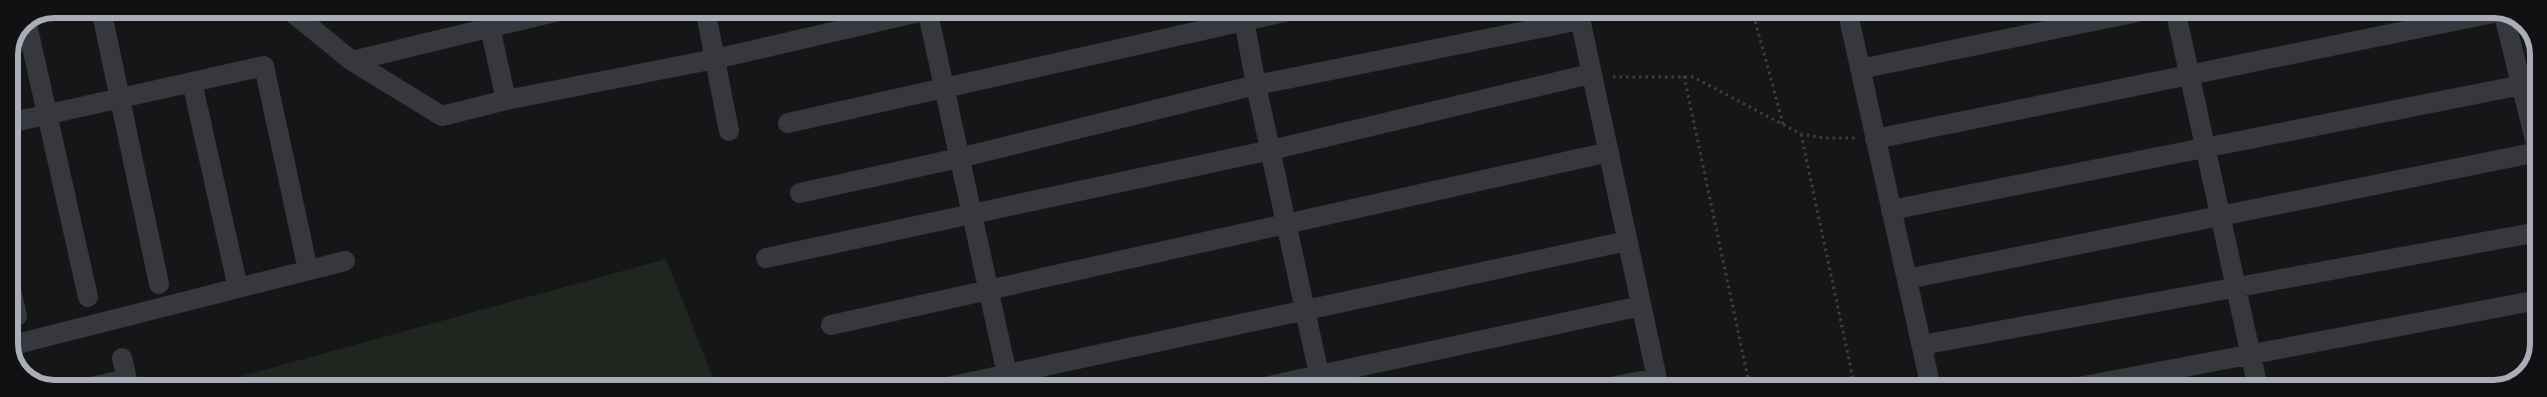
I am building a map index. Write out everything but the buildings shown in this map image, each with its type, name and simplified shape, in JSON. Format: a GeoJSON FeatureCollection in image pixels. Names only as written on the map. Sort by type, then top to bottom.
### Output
{"type":"FeatureCollection","features":[{"type":"Feature","properties":{"kind":"street"},"geometry":{"type":"LineString","coordinates":[[103,18],[159,284]]}},
{"type":"Feature","properties":{"kind":"street"},"geometry":{"type":"LineString","coordinates":[[299,18],[352,61],[442,116],[506,100],[715,58],[890,18]]}},
{"type":"Feature","properties":{"kind":"street"},"geometry":{"type":"LineString","coordinates":[[352,61],[485,18]]}},
{"type":"Feature","properties":{"kind":"street"},"geometry":{"type":"LineString","coordinates":[[488,18],[506,100]]}},
{"type":"Feature","properties":{"kind":"street"},"geometry":{"type":"LineString","coordinates":[[707,18],[729,131]]}},
{"type":"Feature","properties":{"kind":"street"},"geometry":{"type":"LineString","coordinates":[[931,18],[944,88],[990,290],[1008,379]]}},
{"type":"Feature","properties":{"kind":"street"},"geometry":{"type":"LineString","coordinates":[[788,123],[944,88],[1231,18]]}},
{"type":"Feature","properties":{"kind":"street"},"geometry":{"type":"LineString","coordinates":[[1244,18],[1256,86],[1319,380]]}},
{"type":"Feature","properties":{"kind":"street"},"geometry":{"type":"LineString","coordinates":[[800,192],[959,158],[1256,86],[1561,18]]}},
{"type":"Feature","properties":{"kind":"street"},"geometry":{"type":"LineString","coordinates":[[1580,18],[1590,74],[1609,152],[1657,380]]}},
{"type":"Feature","properties":{"kind":"street"},"geometry":{"type":"LineString","coordinates":[[1849,18],[1929,380]]}},
{"type":"Feature","properties":{"kind":"street"},"geometry":{"type":"LineString","coordinates":[[1860,69],[2108,18]]}},
{"type":"Feature","properties":{"kind":"street"},"geometry":{"type":"LineString","coordinates":[[2177,18],[2234,287],[2256,380]]}},
{"type":"Feature","properties":{"kind":"street"},"geometry":{"type":"LineString","coordinates":[[1875,139],[2469,18]]}},
{"type":"Feature","properties":{"kind":"street"},"geometry":{"type":"LineString","coordinates":[[2505,19],[2529,114]]}},
{"type":"Feature","properties":{"kind":"street"},"geometry":{"type":"LineString","coordinates":[[28,28],[88,297]]}},
{"type":"Feature","properties":{"kind":"street"},"geometry":{"type":"LineString","coordinates":[[18,121],[264,66],[308,270]]}},
{"type":"Feature","properties":{"kind":"street"},"geometry":{"type":"LineString","coordinates":[[766,258],[1271,150],[1590,74]]}},
{"type":"Feature","properties":{"kind":"street"},"geometry":{"type":"LineString","coordinates":[[192,82],[238,288]]}},
{"type":"Feature","properties":{"kind":"street"},"geometry":{"type":"LineString","coordinates":[[1891,210],[2522,85]]}},
{"type":"Feature","properties":{"kind":"street"},"geometry":{"type":"LineString","coordinates":[[831,326],[1609,152]]}},
{"type":"Feature","properties":{"kind":"street"},"geometry":{"type":"LineString","coordinates":[[1907,279],[2529,154]]}},
{"type":"Feature","properties":{"kind":"street"},"geometry":{"type":"LineString","coordinates":[[1922,345],[2529,234]]}},
{"type":"Feature","properties":{"kind":"street"},"geometry":{"type":"LineString","coordinates":[[1015,379],[1305,310],[1627,241]]}},
{"type":"Feature","properties":{"kind":"street"},"geometry":{"type":"LineString","coordinates":[[18,344],[345,261]]}},
{"type":"Feature","properties":{"kind":"street"},"geometry":{"type":"LineString","coordinates":[[2115,380],[2529,302]]}},
{"type":"Feature","properties":{"kind":"street"},"geometry":{"type":"LineString","coordinates":[[1330,380],[1641,306]]}},
{"type":"Feature","properties":{"kind":"street"},"geometry":{"type":"LineString","coordinates":[[122,358],[127,379]]}},
{"type":"Feature","properties":{"kind":"path"},"geometry":{"type":"LineString","coordinates":[[1755,18],[1784,124]]}},
{"type":"Feature","properties":{"kind":"path"},"geometry":{"type":"LineString","coordinates":[[1590,74],[1630,78],[1693,77],[1801,134],[1824,138],[1875,139]]}},
{"type":"Feature","properties":{"kind":"path"},"geometry":{"type":"LineString","coordinates":[[1684,76],[1748,380]]}},
{"type":"Feature","properties":{"kind":"path"},"geometry":{"type":"LineString","coordinates":[[1801,134],[1853,380]]}},
{"type":"Feature","properties":{"kind":"shaded area"},"geometry":{"type":"Polygon","coordinates":[[[666,259],[714,379],[243,379],[242,376],[666,259]]]}}]}
